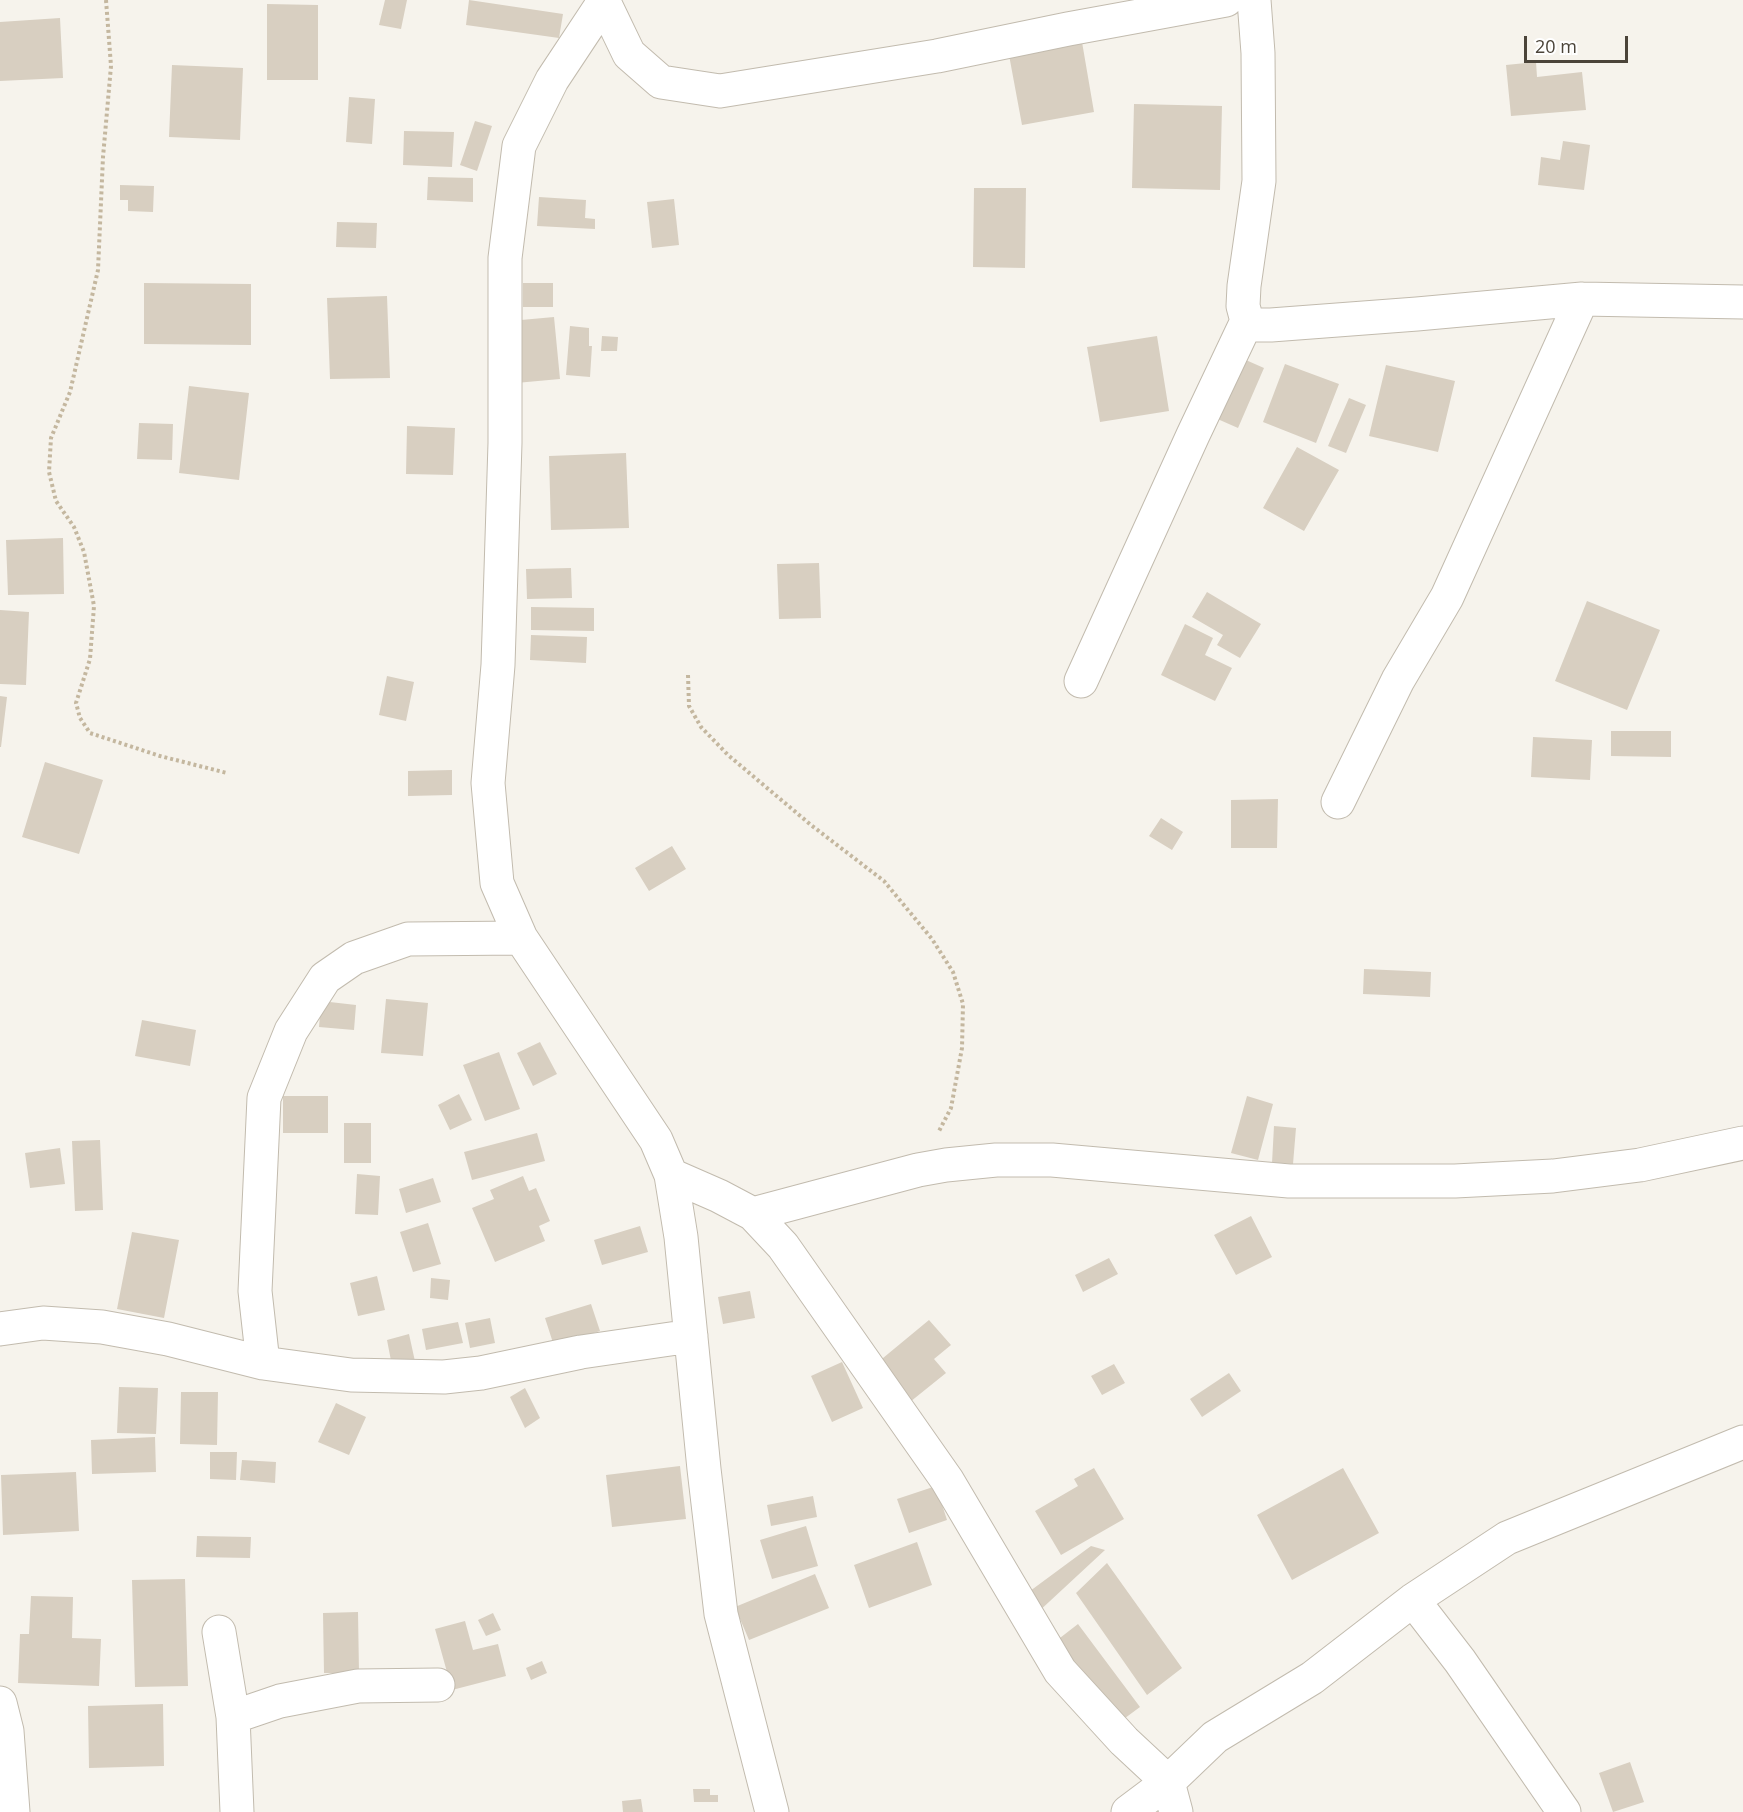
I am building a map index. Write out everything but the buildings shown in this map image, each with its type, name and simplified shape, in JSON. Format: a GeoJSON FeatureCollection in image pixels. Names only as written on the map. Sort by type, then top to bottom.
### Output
{"type":"FeatureCollection","features":[{"type":"Feature","properties":{"kind":"street"},"geometry":{"type":"LineString","coordinates":[[604,1],[629,54],[661,82],[720,91],[937,56],[1226,0]]}},
{"type":"Feature","properties":{"kind":"street"},"geometry":{"type":"LineString","coordinates":[[1082,681],[1192,435],[1247,321],[1243,306],[1244,286],[1260,181],[1258,53],[1254,0]]}},
{"type":"Feature","properties":{"kind":"street"},"geometry":{"type":"LineString","coordinates":[[604,1],[552,80],[519,146],[505,258],[503,513],[498,665],[488,783],[497,883],[521,938],[656,1140],[671,1175],[681,1237],[704,1469],[722,1614],[772,1812]]}},
{"type":"Feature","properties":{"kind":"street"},"geometry":{"type":"LineString","coordinates":[[1247,321],[1257,325],[1271,325],[1582,299],[1743,302]]}},
{"type":"Feature","properties":{"kind":"street"},"geometry":{"type":"LineString","coordinates":[[1338,802],[1398,680],[1447,597],[1582,299]]}},
{"type":"Feature","properties":{"kind":"street"},"geometry":{"type":"LineString","coordinates":[[263,1363],[255,1291],[264,1098],[291,1030],[325,978],[354,958],[408,939],[521,938]]}},
{"type":"Feature","properties":{"kind":"street"},"geometry":{"type":"LineString","coordinates":[[753,1214],[918,1170],[996,1160],[1052,1160],[1289,1181],[1455,1181],[1553,1176],[1640,1165],[1743,1143]]}},
{"type":"Feature","properties":{"kind":"street"},"geometry":{"type":"LineString","coordinates":[[671,1175],[753,1214],[783,1246],[947,1479],[1060,1671],[1172,1797]]}},
{"type":"Feature","properties":{"kind":"street"},"geometry":{"type":"LineString","coordinates":[[0,1329],[43,1323],[102,1327],[168,1339],[263,1363],[351,1375],[444,1377],[481,1373],[581,1352],[691,1336]]}},
{"type":"Feature","properties":{"kind":"street"},"geometry":{"type":"LineString","coordinates":[[1128,1812],[1172,1797],[1215,1737],[1312,1678],[1413,1600],[1507,1538],[1743,1442]]}},
{"type":"Feature","properties":{"kind":"street"},"geometry":{"type":"LineString","coordinates":[[1413,1600],[1460,1661],[1564,1812]]}},
{"type":"Feature","properties":{"kind":"street"},"geometry":{"type":"LineString","coordinates":[[219,1632],[233,1716],[237,1812]]}},
{"type":"Feature","properties":{"kind":"street"},"geometry":{"type":"LineString","coordinates":[[233,1716],[280,1701],[358,1686],[438,1685]]}},
{"type":"Feature","properties":{"kind":"street"},"geometry":{"type":"LineString","coordinates":[[0,1703],[7,1731],[13,1812]]}},
{"type":"Feature","properties":{"kind":"path"},"geometry":{"type":"LineString","coordinates":[[106,0],[111,66],[103,157],[98,270],[70,392],[51,438],[49,472],[56,501],[74,527],[84,552],[94,606],[90,659],[76,703],[80,718],[90,733],[160,756],[227,773]]}},
{"type":"Feature","properties":{"kind":"path"},"geometry":{"type":"LineString","coordinates":[[688,675],[689,706],[701,727],[728,755],[794,811],[884,881],[932,939],[953,972],[963,1004],[962,1048],[951,1108],[918,1170]]}}]}
